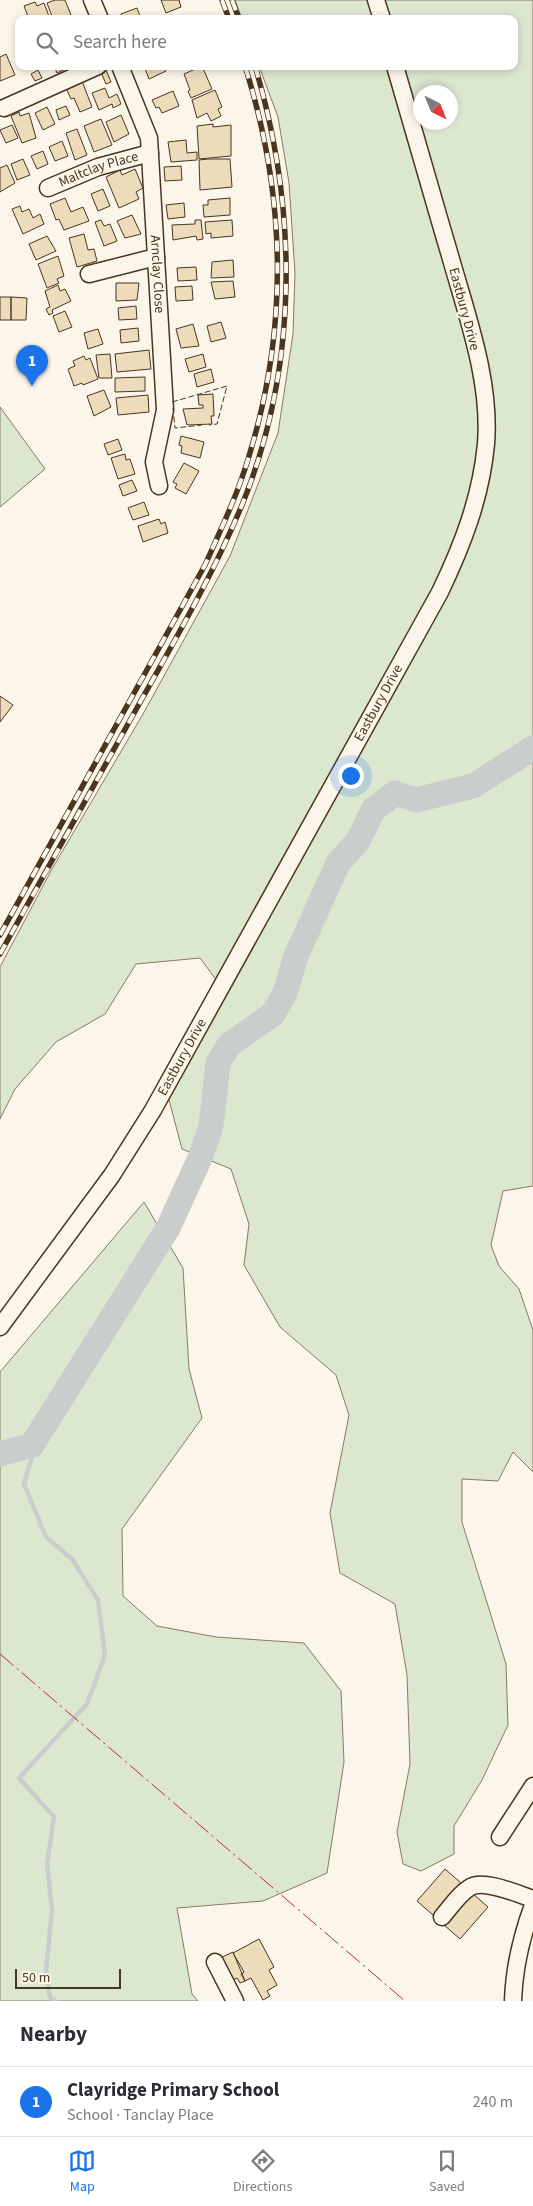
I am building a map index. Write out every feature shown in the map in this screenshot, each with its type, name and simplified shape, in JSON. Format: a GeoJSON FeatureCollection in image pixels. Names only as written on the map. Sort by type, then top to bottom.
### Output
{"type":"FeatureCollection","features":[{"type":"Feature","properties":{"kind":"street"},"geometry":{"type":"LineString","coordinates":[[92,0],[98,15]]}},
{"type":"Feature","properties":{"kind":"street"},"geometry":{"type":"LineString","coordinates":[[376,0],[381,15]]}},
{"type":"Feature","properties":{"kind":"street"},"geometry":{"type":"LineString","coordinates":[[4,108],[89,70]]}},
{"type":"Feature","properties":{"kind":"street","name":"Arnclay Close"},"geometry":{"type":"LineString","coordinates":[[122,70],[149,138],[165,410],[163,431],[154,462],[159,486]]}},
{"type":"Feature","properties":{"kind":"street","name":"Eastbury Drive"},"geometry":{"type":"LineString","coordinates":[[0,1327],[112,1175],[152,1110],[440,592],[462,546],[468,527],[477,498],[486,444],[485,391],[470,327],[396,70]]}},
{"type":"Feature","properties":{"kind":"street","name":"Maltclay Place"},"geometry":{"type":"LineString","coordinates":[[48,188],[98,167],[150,153]]}},
{"type":"Feature","properties":{"kind":"street"},"geometry":{"type":"LineString","coordinates":[[89,274],[156,257]]}},
{"type":"Feature","properties":{"kind":"street"},"geometry":{"type":"LineString","coordinates":[[500,1837],[533,1786]]}},
{"type":"Feature","properties":{"kind":"street"},"geometry":{"type":"LineString","coordinates":[[442,1917],[465,1891],[475,1884],[488,1885],[533,1899]]}},
{"type":"Feature","properties":{"kind":"street"},"geometry":{"type":"LineString","coordinates":[[513,2001],[516,1968],[524,1930],[533,1905]]}},
{"type":"Feature","properties":{"kind":"street"},"geometry":{"type":"LineString","coordinates":[[216,1962],[235,2001]]}},
{"type":"Feature","properties":{"kind":"green space"},"geometry":{"type":"Polygon","coordinates":[[[235,0],[533,0],[533,1186],[503,1191],[491,1245],[499,1266],[519,1289],[533,1330],[533,1472],[513,1452],[498,1481],[462,1479],[462,1522],[506,1664],[508,1725],[482,1780],[454,1826],[454,1854],[421,1871],[403,1864],[397,1832],[410,1764],[407,1675],[395,1604],[340,1573],[330,1513],[349,1415],[336,1375],[280,1327],[244,1265],[249,1224],[231,1169],[182,1149],[168,1096],[226,993],[200,958],[136,964],[105,1014],[56,1042],[15,1089],[0,1119],[0,967],[52,869],[143,714],[230,556],[278,433],[293,334],[295,273],[289,183],[278,117],[260,70],[518,70],[518,15],[241,15],[235,0]]]}},
{"type":"Feature","properties":{"kind":"green space"},"geometry":{"type":"Polygon","coordinates":[[[0,407],[45,469],[0,507],[0,407]]]}},
{"type":"Feature","properties":{"kind":"green space"},"geometry":{"type":"Polygon","coordinates":[[[144,1202],[183,1268],[189,1369],[202,1418],[122,1529],[123,1596],[157,1626],[216,1637],[304,1643],[341,1691],[344,1762],[327,1873],[263,1901],[177,1908],[192,1994],[198,2001],[0,2001],[0,1372],[144,1202]]]}},
{"type":"Feature","properties":{"kind":"building"},"geometry":{"type":"Polygon","coordinates":[[[55,0],[65,0],[71,15],[52,15],[47,3],[55,0]]]}},
{"type":"Feature","properties":{"kind":"building"},"geometry":{"type":"Polygon","coordinates":[[[161,0],[179,0],[181,7],[166,13],[161,0]]]}},
{"type":"Feature","properties":{"kind":"building"},"geometry":{"type":"Polygon","coordinates":[[[35,2],[37,6],[44,3],[48,15],[27,15],[24,6],[35,2]]]}},
{"type":"Feature","properties":{"kind":"building"},"geometry":{"type":"Polygon","coordinates":[[[137,8],[140,15],[121,15],[137,8]]]}},
{"type":"Feature","properties":{"kind":"building"},"geometry":{"type":"Polygon","coordinates":[[[6,54],[15,75],[0,81],[0,57],[6,54]]]}},
{"type":"Feature","properties":{"kind":"building"},"geometry":{"type":"Polygon","coordinates":[[[38,70],[42,78],[35,81],[31,74],[38,70]]]}},
{"type":"Feature","properties":{"kind":"building"},"geometry":{"type":"Polygon","coordinates":[[[106,70],[111,82],[106,84],[101,72],[106,70]]]}},
{"type":"Feature","properties":{"kind":"building"},"geometry":{"type":"Polygon","coordinates":[[[146,70],[166,71],[149,79],[146,70]]]}},
{"type":"Feature","properties":{"kind":"building"},"geometry":{"type":"Polygon","coordinates":[[[193,70],[204,70],[212,89],[191,98],[184,74],[193,70]]]}},
{"type":"Feature","properties":{"kind":"building"},"geometry":{"type":"Polygon","coordinates":[[[82,81],[92,107],[80,112],[74,98],[71,99],[66,88],[82,81]]]}},
{"type":"Feature","properties":{"kind":"building"},"geometry":{"type":"Polygon","coordinates":[[[105,88],[109,98],[117,94],[121,104],[113,108],[112,104],[99,110],[92,93],[105,88]]]}},
{"type":"Feature","properties":{"kind":"building"},"geometry":{"type":"Polygon","coordinates":[[[215,90],[222,107],[218,109],[221,116],[211,121],[207,113],[197,118],[192,100],[215,90]]]}},
{"type":"Feature","properties":{"kind":"building"},"geometry":{"type":"Polygon","coordinates":[[[173,91],[179,106],[162,113],[159,107],[156,108],[152,100],[173,91]]]}},
{"type":"Feature","properties":{"kind":"building"},"geometry":{"type":"Polygon","coordinates":[[[66,106],[70,115],[59,120],[56,110],[66,106]]]}},
{"type":"Feature","properties":{"kind":"building"},"geometry":{"type":"Polygon","coordinates":[[[47,107],[55,124],[43,130],[35,113],[47,107]]]}},
{"type":"Feature","properties":{"kind":"building"},"geometry":{"type":"Polygon","coordinates":[[[19,112],[20,116],[29,113],[36,138],[22,143],[11,116],[19,112]]]}},
{"type":"Feature","properties":{"kind":"building"},"geometry":{"type":"Polygon","coordinates":[[[121,115],[129,134],[114,142],[106,122],[121,115]]]}},
{"type":"Feature","properties":{"kind":"building"},"geometry":{"type":"Polygon","coordinates":[[[101,119],[112,145],[94,152],[84,126],[101,119]]]}},
{"type":"Feature","properties":{"kind":"building"},"geometry":{"type":"Polygon","coordinates":[[[213,124],[213,127],[231,125],[231,156],[199,159],[197,126],[213,124]]]}},
{"type":"Feature","properties":{"kind":"building"},"geometry":{"type":"Polygon","coordinates":[[[12,125],[18,138],[6,143],[0,130],[12,125]]]}},
{"type":"Feature","properties":{"kind":"building"},"geometry":{"type":"Polygon","coordinates":[[[77,129],[87,155],[75,160],[66,133],[77,129]]]}},
{"type":"Feature","properties":{"kind":"building"},"geometry":{"type":"Polygon","coordinates":[[[186,140],[187,153],[197,152],[197,160],[171,162],[168,142],[186,140]]]}},
{"type":"Feature","properties":{"kind":"building"},"geometry":{"type":"Polygon","coordinates":[[[62,141],[68,156],[55,161],[49,147],[62,141]]]}},
{"type":"Feature","properties":{"kind":"building"},"geometry":{"type":"Polygon","coordinates":[[[43,151],[48,164],[37,169],[31,156],[43,151]]]}},
{"type":"Feature","properties":{"kind":"building"},"geometry":{"type":"Polygon","coordinates":[[[23,159],[30,175],[17,180],[11,164],[23,159]]]}},
{"type":"Feature","properties":{"kind":"building"},"geometry":{"type":"Polygon","coordinates":[[[230,159],[232,187],[200,190],[199,160],[230,159]]]}},
{"type":"Feature","properties":{"kind":"building"},"geometry":{"type":"Polygon","coordinates":[[[7,165],[15,183],[0,192],[0,168],[7,165]]]}},
{"type":"Feature","properties":{"kind":"building"},"geometry":{"type":"Polygon","coordinates":[[[181,166],[182,180],[165,181],[164,167],[181,166]]]}},
{"type":"Feature","properties":{"kind":"building"},"geometry":{"type":"Polygon","coordinates":[[[135,169],[143,188],[136,192],[139,199],[119,208],[106,177],[120,170],[122,175],[135,169]]]}},
{"type":"Feature","properties":{"kind":"building"},"geometry":{"type":"Polygon","coordinates":[[[103,189],[110,206],[98,211],[91,194],[103,189]]]}},
{"type":"Feature","properties":{"kind":"building"},"geometry":{"type":"Polygon","coordinates":[[[65,198],[71,212],[83,207],[89,221],[64,230],[59,219],[56,220],[50,204],[65,198]]]}},
{"type":"Feature","properties":{"kind":"building"},"geometry":{"type":"Polygon","coordinates":[[[230,198],[230,215],[204,217],[203,205],[208,205],[208,200],[230,198]]]}},
{"type":"Feature","properties":{"kind":"building"},"geometry":{"type":"Polygon","coordinates":[[[184,203],[185,217],[168,219],[166,205],[184,203]]]}},
{"type":"Feature","properties":{"kind":"building"},"geometry":{"type":"Polygon","coordinates":[[[20,206],[22,212],[29,209],[33,218],[40,214],[44,224],[23,234],[12,209],[20,206]]]}},
{"type":"Feature","properties":{"kind":"building"},"geometry":{"type":"Polygon","coordinates":[[[132,215],[141,234],[125,238],[117,221],[132,215]]]}},
{"type":"Feature","properties":{"kind":"building"},"geometry":{"type":"Polygon","coordinates":[[[101,220],[104,226],[110,224],[117,241],[104,246],[95,222],[101,220]]]}},
{"type":"Feature","properties":{"kind":"building"},"geometry":{"type":"Polygon","coordinates":[[[195,220],[201,220],[203,239],[197,240],[196,236],[173,240],[172,225],[195,224],[195,220]]]}},
{"type":"Feature","properties":{"kind":"building"},"geometry":{"type":"Polygon","coordinates":[[[232,220],[233,236],[211,238],[211,233],[206,234],[205,222],[232,220]]]}},
{"type":"Feature","properties":{"kind":"building"},"geometry":{"type":"Polygon","coordinates":[[[84,234],[88,250],[94,249],[97,261],[77,267],[69,238],[84,234]]]}},
{"type":"Feature","properties":{"kind":"building"},"geometry":{"type":"Polygon","coordinates":[[[47,236],[56,251],[36,260],[29,244],[47,236]]]}},
{"type":"Feature","properties":{"kind":"building"},"geometry":{"type":"Polygon","coordinates":[[[58,256],[64,276],[57,279],[59,283],[47,288],[38,264],[58,256]]]}},
{"type":"Feature","properties":{"kind":"building"},"geometry":{"type":"Polygon","coordinates":[[[233,260],[234,277],[211,278],[212,262],[233,260]]]}},
{"type":"Feature","properties":{"kind":"building"},"geometry":{"type":"Polygon","coordinates":[[[196,267],[197,280],[178,281],[177,268],[196,267]]]}},
{"type":"Feature","properties":{"kind":"building"},"geometry":{"type":"Polygon","coordinates":[[[233,281],[235,297],[215,299],[211,282],[233,281]]]}},
{"type":"Feature","properties":{"kind":"building"},"geometry":{"type":"Polygon","coordinates":[[[116,283],[139,283],[137,300],[116,301],[116,283]]]}},
{"type":"Feature","properties":{"kind":"building"},"geometry":{"type":"Polygon","coordinates":[[[58,285],[60,291],[65,289],[71,301],[52,310],[53,313],[49,315],[46,309],[50,307],[45,291],[58,285]]]}},
{"type":"Feature","properties":{"kind":"building"},"geometry":{"type":"Polygon","coordinates":[[[192,286],[193,300],[176,301],[175,287],[192,286]]]}},
{"type":"Feature","properties":{"kind":"building"},"geometry":{"type":"Polygon","coordinates":[[[0,297],[11,297],[11,320],[0,320],[0,297]]]}},
{"type":"Feature","properties":{"kind":"building"},"geometry":{"type":"Polygon","coordinates":[[[11,297],[27,298],[26,320],[11,320],[11,297]]]}},
{"type":"Feature","properties":{"kind":"building"},"geometry":{"type":"Polygon","coordinates":[[[136,306],[137,319],[119,320],[118,308],[136,306]]]}},
{"type":"Feature","properties":{"kind":"building"},"geometry":{"type":"Polygon","coordinates":[[[65,311],[72,327],[59,332],[53,316],[65,311]]]}},
{"type":"Feature","properties":{"kind":"building"},"geometry":{"type":"Polygon","coordinates":[[[221,322],[226,338],[211,342],[207,326],[221,322]]]}},
{"type":"Feature","properties":{"kind":"building"},"geometry":{"type":"Polygon","coordinates":[[[193,324],[199,346],[181,348],[176,329],[193,324]]]}},
{"type":"Feature","properties":{"kind":"building"},"geometry":{"type":"Polygon","coordinates":[[[138,328],[139,341],[121,343],[120,330],[138,328]]]}},
{"type":"Feature","properties":{"kind":"building"},"geometry":{"type":"Polygon","coordinates":[[[98,329],[103,344],[88,349],[84,333],[98,329]]]}},
{"type":"Feature","properties":{"kind":"building"},"geometry":{"type":"Polygon","coordinates":[[[149,350],[151,369],[117,372],[115,354],[149,350]]]}},
{"type":"Feature","properties":{"kind":"building"},"geometry":{"type":"Polygon","coordinates":[[[110,354],[112,378],[99,378],[96,355],[110,354]]]}},
{"type":"Feature","properties":{"kind":"building"},"geometry":{"type":"Polygon","coordinates":[[[203,354],[206,367],[189,372],[185,359],[203,354]]]}},
{"type":"Feature","properties":{"kind":"building"},"geometry":{"type":"Polygon","coordinates":[[[84,356],[86,360],[90,358],[98,379],[83,385],[82,383],[74,386],[68,369],[75,366],[73,361],[84,356]]]}},
{"type":"Feature","properties":{"kind":"building"},"geometry":{"type":"Polygon","coordinates":[[[211,369],[214,382],[197,387],[194,374],[211,369]]]}},
{"type":"Feature","properties":{"kind":"building"},"geometry":{"type":"Polygon","coordinates":[[[145,377],[145,391],[115,392],[115,378],[145,377]]]}},
{"type":"Feature","properties":{"kind":"building"},"geometry":{"type":"Polygon","coordinates":[[[104,390],[111,407],[94,416],[87,396],[104,390]]]}},
{"type":"Feature","properties":{"kind":"building"},"geometry":{"type":"Polygon","coordinates":[[[213,394],[214,416],[211,416],[212,424],[187,425],[183,409],[203,408],[203,405],[199,405],[198,395],[213,394]]]}},
{"type":"Feature","properties":{"kind":"building"},"geometry":{"type":"Polygon","coordinates":[[[148,395],[149,412],[118,415],[116,398],[148,395]]]}},
{"type":"Feature","properties":{"kind":"building"},"geometry":{"type":"Polygon","coordinates":[[[181,436],[204,442],[200,458],[181,453],[182,446],[179,445],[181,436]]]}},
{"type":"Feature","properties":{"kind":"building"},"geometry":{"type":"Polygon","coordinates":[[[118,439],[122,450],[108,455],[104,444],[118,439]]]}},
{"type":"Feature","properties":{"kind":"building"},"geometry":{"type":"Polygon","coordinates":[[[125,454],[126,460],[130,459],[135,474],[118,479],[111,458],[125,454]]]}},
{"type":"Feature","properties":{"kind":"building"},"geometry":{"type":"Polygon","coordinates":[[[184,463],[199,471],[186,494],[175,488],[177,484],[173,482],[184,463]]]}},
{"type":"Feature","properties":{"kind":"building"},"geometry":{"type":"Polygon","coordinates":[[[132,480],[137,491],[123,496],[119,485],[132,480]]]}},
{"type":"Feature","properties":{"kind":"building"},"geometry":{"type":"Polygon","coordinates":[[[144,502],[149,515],[133,520],[128,508],[144,502]]]}},
{"type":"Feature","properties":{"kind":"building"},"geometry":{"type":"Polygon","coordinates":[[[159,519],[161,524],[165,522],[168,533],[143,542],[138,526],[159,519]]]}},
{"type":"Feature","properties":{"kind":"building"},"geometry":{"type":"Polygon","coordinates":[[[0,696],[13,705],[0,722],[0,696]]]}},
{"type":"Feature","properties":{"kind":"building"},"geometry":{"type":"Polygon","coordinates":[[[445,1869],[461,1883],[433,1915],[417,1901],[445,1869]]]}},
{"type":"Feature","properties":{"kind":"building"},"geometry":{"type":"Polygon","coordinates":[[[472,1893],[488,1907],[460,1939],[444,1925],[472,1893]]]}},
{"type":"Feature","properties":{"kind":"building"},"geometry":{"type":"Polygon","coordinates":[[[259,1939],[274,1967],[269,1970],[277,1985],[267,1991],[270,1996],[263,2000],[251,1978],[245,1981],[241,1974],[244,1972],[233,1953],[259,1939]]]}},
{"type":"Feature","properties":{"kind":"building"},"geometry":{"type":"Polygon","coordinates":[[[233,1952],[245,1981],[240,1983],[237,1978],[231,1981],[220,1958],[233,1952]]]}},
{"type":"Feature","properties":{"kind":"waterway"},"geometry":{"type":"LineString","coordinates":[[0,1454],[32,1445],[168,1228],[200,1158],[211,1126],[218,1063],[229,1045],[273,1014],[285,993],[296,956],[338,863],[358,841],[373,810],[395,793],[416,800],[473,786],[533,748]]}},
{"type":"Feature","properties":{"kind":"waterway"},"geometry":{"type":"LineString","coordinates":[[32,1445],[33,1453],[24,1484],[46,1537],[72,1559],[98,1600],[105,1655],[87,1704],[19,1778],[54,1817],[47,1864],[52,1910],[46,1970],[50,1997],[55,2001]]}},
{"type":"Feature","properties":{"kind":"railway"},"geometry":{"type":"LineString","coordinates":[[222,0],[228,15]]}},
{"type":"Feature","properties":{"kind":"railway"},"geometry":{"type":"LineString","coordinates":[[232,0],[238,15]]}},
{"type":"Feature","properties":{"kind":"railway"},"geometry":{"type":"LineString","coordinates":[[0,935],[205,565],[234,498],[249,456],[262,407],[271,358],[276,310],[277,261],[275,212],[269,164],[259,115],[246,70]]}},
{"type":"Feature","properties":{"kind":"railway"},"geometry":{"type":"LineString","coordinates":[[0,954],[206,582],[231,531],[261,452],[274,398],[282,343],[286,287],[285,231],[279,176],[269,120],[256,70]]}},
{"type":"Feature","properties":{"kind":"fence"},"geometry":{"type":"LineString","coordinates":[[172,402],[227,386],[217,424],[209,425]]}},
{"type":"Feature","properties":{"kind":"fence"},"geometry":{"type":"LineString","coordinates":[[173,408],[175,428],[202,425]]}},
{"type":"Feature","properties":{"kind":"power"},"geometry":{"type":"LineString","coordinates":[[0,1654],[405,2001]]}},
{"type":"Feature","properties":{"kind":"place","name":"Clayridge Primary School"},"geometry":{"type":"Point","coordinates":[32,386]}}]}
